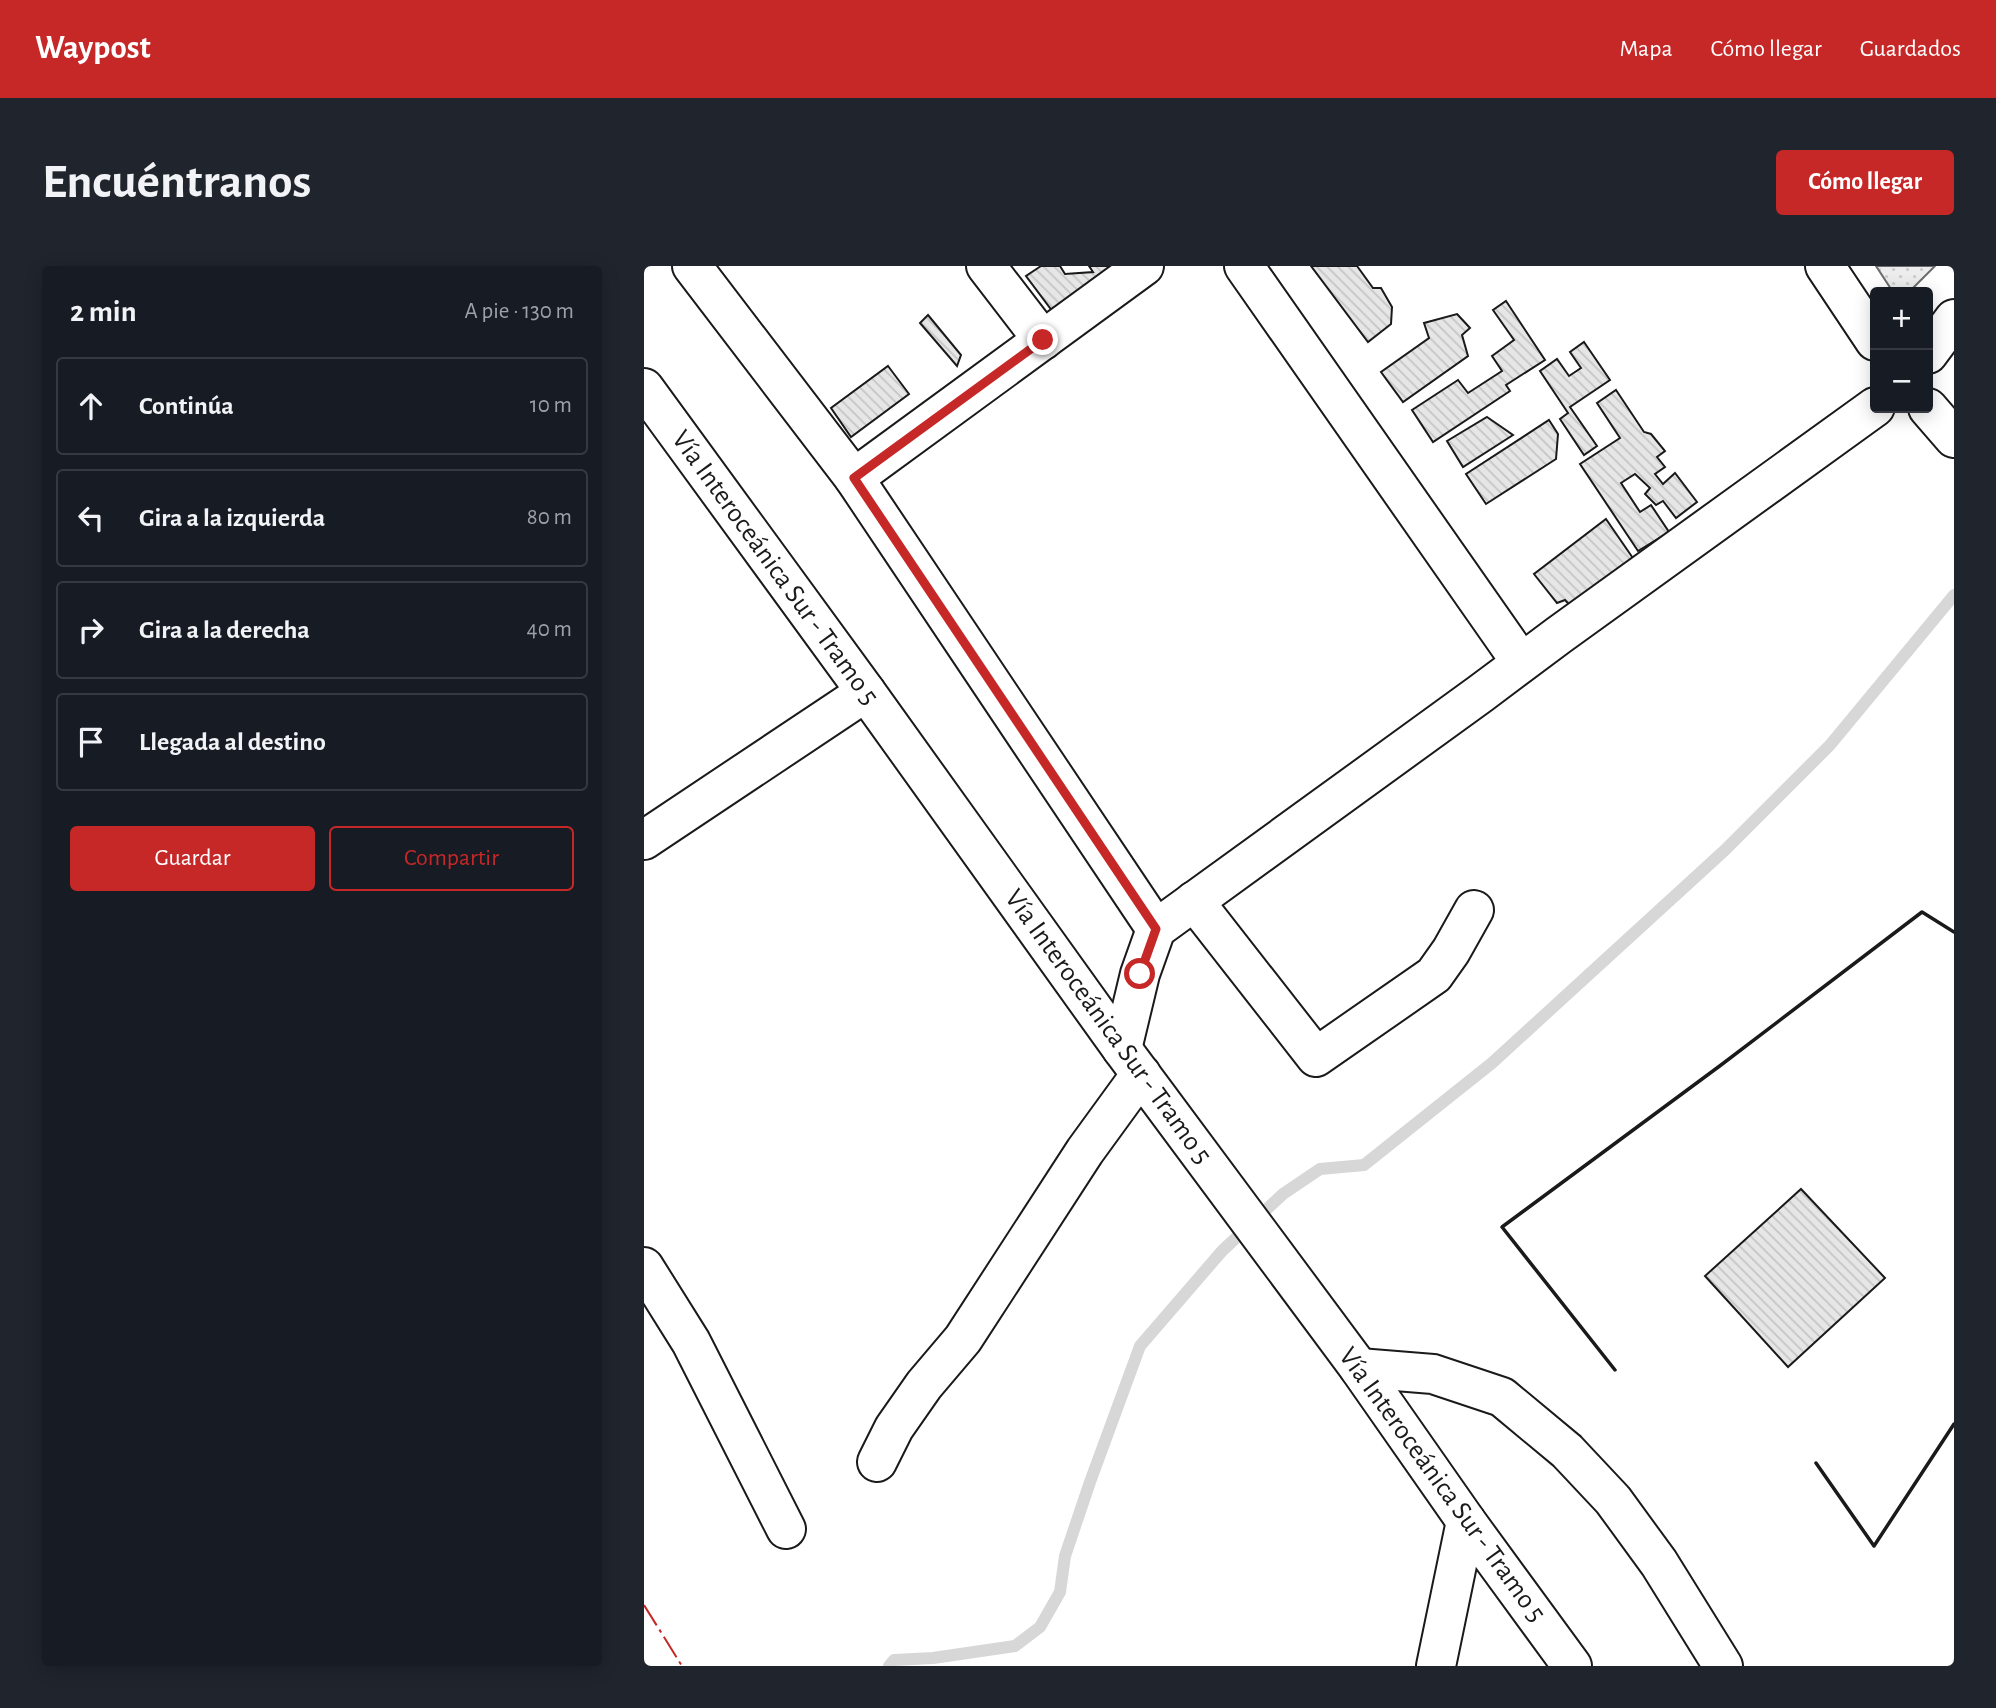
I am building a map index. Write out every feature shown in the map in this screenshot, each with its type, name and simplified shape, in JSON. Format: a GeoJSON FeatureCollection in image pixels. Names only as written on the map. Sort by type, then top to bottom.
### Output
{"type":"FeatureCollection","features":[{"type":"Feature","properties":{"kind":"main road"},"geometry":{"type":"LineString","coordinates":[[692,266],[854,478],[1156,929]]}},
{"type":"Feature","properties":{"kind":"main road"},"geometry":{"type":"LineString","coordinates":[[986,266],[1043,340]]}},
{"type":"Feature","properties":{"kind":"main road"},"geometry":{"type":"LineString","coordinates":[[854,478],[1144,266]]}},
{"type":"Feature","properties":{"kind":"main road"},"geometry":{"type":"LineString","coordinates":[[1244,266],[1521,663]]}},
{"type":"Feature","properties":{"kind":"main road"},"geometry":{"type":"LineString","coordinates":[[1825,266],[1870,334]]}},
{"type":"Feature","properties":{"kind":"main road"},"geometry":{"type":"LineString","coordinates":[[1931,350],[1954,319]]}},
{"type":"Feature","properties":{"kind":"main road","name":"Vía Interoceánica Sur - Tramo 5"},"geometry":{"type":"LineString","coordinates":[[644,388],[1132,1062],[1359,1368],[1572,1666]]}},
{"type":"Feature","properties":{"kind":"main road"},"geometry":{"type":"LineString","coordinates":[[877,1462],[894,1428],[924,1385],[963,1339],[1085,1151],[1132,1062],[1140,974],[1156,929],[1870,412]]}},
{"type":"Feature","properties":{"kind":"main road"},"geometry":{"type":"LineString","coordinates":[[1932,413],[1954,438]]}},
{"type":"Feature","properties":{"kind":"main road"},"geometry":{"type":"LineString","coordinates":[[644,841],[866,692]]}},
{"type":"Feature","properties":{"kind":"main road"},"geometry":{"type":"LineString","coordinates":[[1194,901],[1316,1057],[1434,975],[1474,910]]}},
{"type":"Feature","properties":{"kind":"main road"},"geometry":{"type":"LineString","coordinates":[[644,1267],[691,1342],[786,1529]]}},
{"type":"Feature","properties":{"kind":"main road"},"geometry":{"type":"LineString","coordinates":[[1359,1368],[1433,1374],[1502,1397],[1567,1451],[1613,1500],[1659,1563],[1723,1666]]}},
{"type":"Feature","properties":{"kind":"main road"},"geometry":{"type":"LineString","coordinates":[[1436,1666],[1466,1521]]}},
{"type":"Feature","properties":{"kind":"shaded area"},"geometry":{"type":"Polygon","coordinates":[[[1876,266],[1935,266],[1914,287],[1890,287],[1876,266]]]}},
{"type":"Feature","properties":{"kind":"building"},"geometry":{"type":"Polygon","coordinates":[[[1041,266],[1060,266],[1065,274],[1093,272],[1089,266],[1112,266],[1056,316],[1026,276],[1041,266]]]}},
{"type":"Feature","properties":{"kind":"building"},"geometry":{"type":"Polygon","coordinates":[[[1311,266],[1357,266],[1373,288],[1381,288],[1392,307],[1391,324],[1368,342],[1311,266]]]}},
{"type":"Feature","properties":{"kind":"building"},"geometry":{"type":"Polygon","coordinates":[[[1506,301],[1545,360],[1506,385],[1510,391],[1433,442],[1412,410],[1458,380],[1468,393],[1502,371],[1492,356],[1514,340],[1493,310],[1506,301]]]}},
{"type":"Feature","properties":{"kind":"building"},"geometry":{"type":"Polygon","coordinates":[[[1457,314],[1470,328],[1462,335],[1468,356],[1403,402],[1381,372],[1429,338],[1424,323],[1457,314]]]}},
{"type":"Feature","properties":{"kind":"building"},"geometry":{"type":"Polygon","coordinates":[[[928,315],[961,355],[957,366],[920,323],[928,315]]]}},
{"type":"Feature","properties":{"kind":"building"},"geometry":{"type":"Polygon","coordinates":[[[1584,342],[1610,380],[1570,407],[1597,446],[1584,455],[1560,419],[1568,413],[1540,371],[1557,359],[1569,376],[1581,368],[1570,352],[1584,342]]]}},
{"type":"Feature","properties":{"kind":"building"},"geometry":{"type":"Polygon","coordinates":[[[888,366],[909,394],[851,437],[831,408],[888,366]]]}},
{"type":"Feature","properties":{"kind":"building"},"geometry":{"type":"Polygon","coordinates":[[[1616,390],[1644,432],[1651,434],[1665,451],[1657,457],[1665,467],[1655,474],[1663,484],[1675,473],[1697,502],[1676,518],[1663,501],[1656,505],[1645,494],[1650,488],[1635,474],[1621,483],[1640,512],[1651,505],[1669,532],[1638,551],[1580,464],[1620,438],[1597,403],[1616,390]]]}},
{"type":"Feature","properties":{"kind":"building"},"geometry":{"type":"Polygon","coordinates":[[[1487,417],[1513,435],[1463,467],[1447,441],[1487,417]]]}},
{"type":"Feature","properties":{"kind":"building"},"geometry":{"type":"Polygon","coordinates":[[[1549,420],[1558,434],[1556,459],[1486,504],[1466,474],[1549,420]]]}},
{"type":"Feature","properties":{"kind":"building"},"geometry":{"type":"Polygon","coordinates":[[[1606,519],[1637,564],[1578,614],[1565,600],[1557,603],[1534,574],[1606,519]]]}},
{"type":"Feature","properties":{"kind":"building"},"geometry":{"type":"Polygon","coordinates":[[[1801,1189],[1885,1278],[1788,1367],[1705,1276],[1801,1189]]]}},
{"type":"Feature","properties":{"kind":"waterway"},"geometry":{"type":"LineString","coordinates":[[889,1666],[894,1660],[933,1658],[1015,1646],[1040,1627],[1060,1592],[1065,1556],[1140,1346],[1222,1251],[1283,1194],[1320,1169],[1364,1165],[1492,1063],[1725,850],[1830,745],[1954,595]]}},
{"type":"Feature","properties":{"kind":"wall"},"geometry":{"type":"LineString","coordinates":[[1615,1370],[1502,1227],[1922,912],[1954,932]]}},
{"type":"Feature","properties":{"kind":"wall"},"geometry":{"type":"LineString","coordinates":[[1816,1463],[1874,1546],[1954,1424]]}},
{"type":"Feature","properties":{"kind":"power"},"geometry":{"type":"LineString","coordinates":[[644,1605],[682,1666]]}},
{"type":"Feature","properties":{"kind":"route"},"geometry":{"type":"LineString","coordinates":[[1043,340],[854,478],[1156,929],[1140,974]]}}]}
